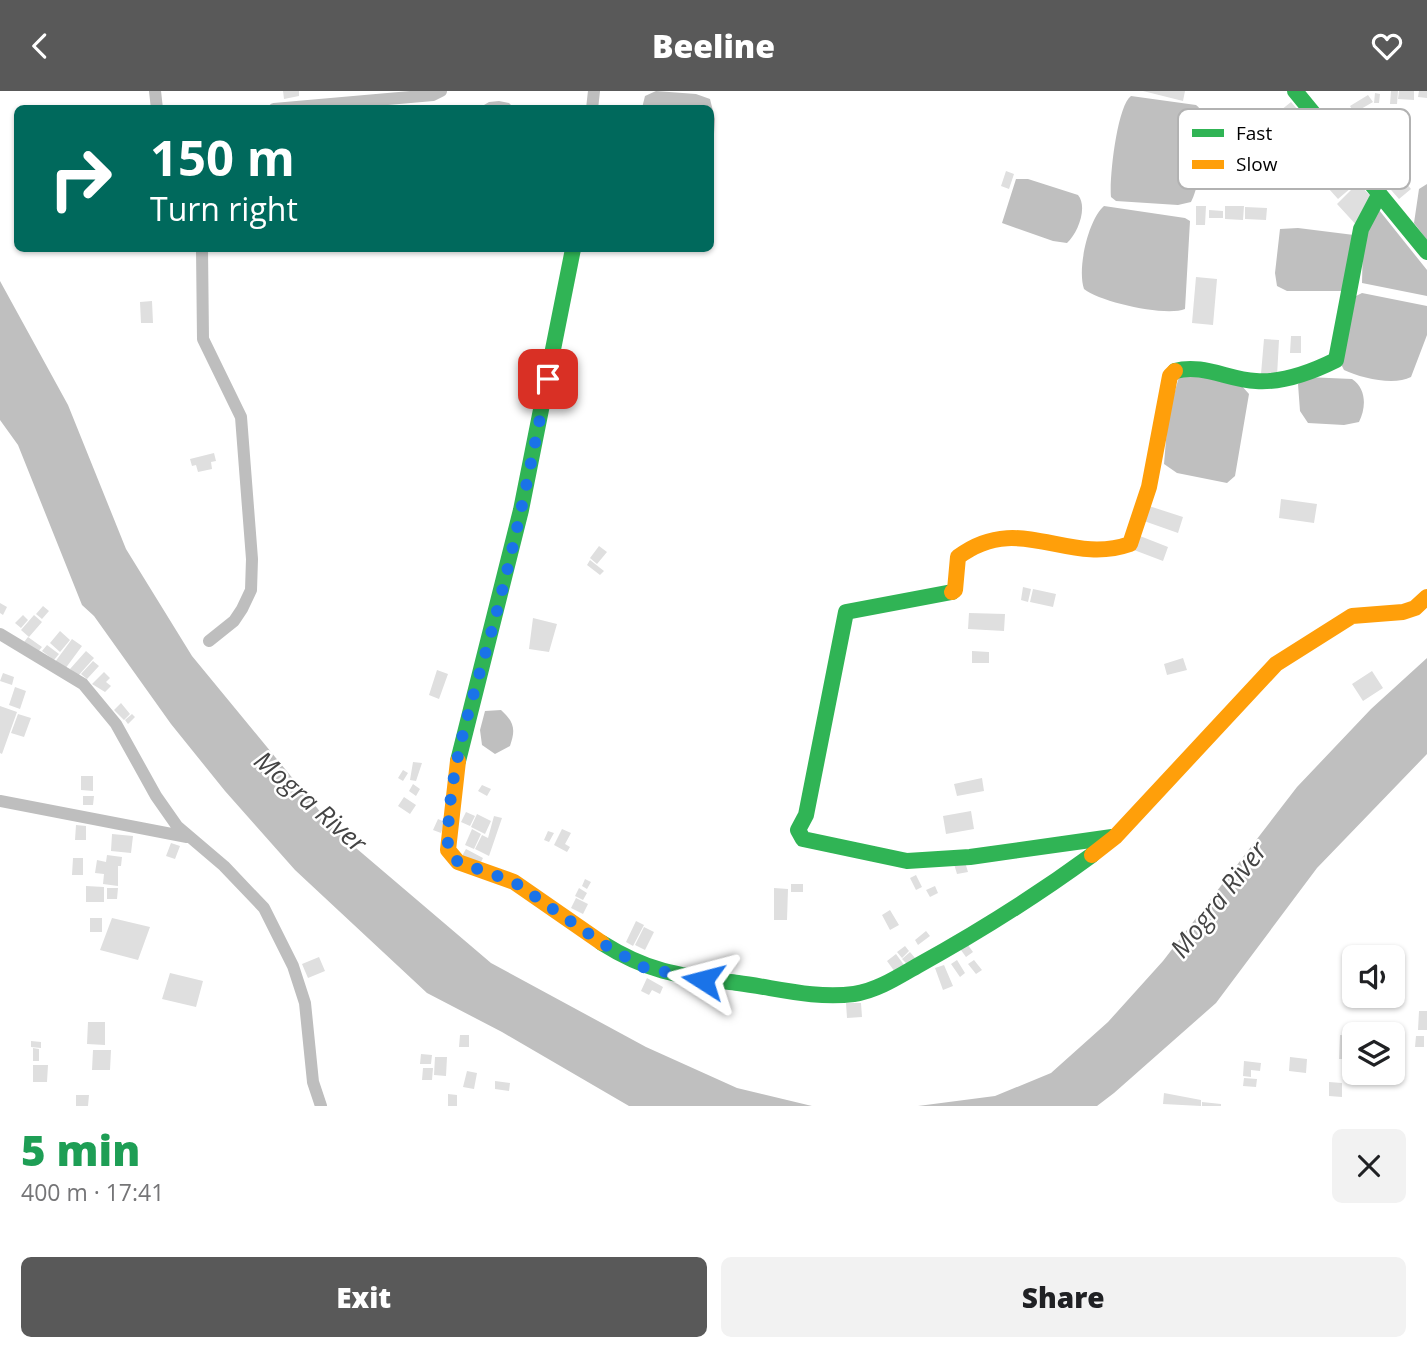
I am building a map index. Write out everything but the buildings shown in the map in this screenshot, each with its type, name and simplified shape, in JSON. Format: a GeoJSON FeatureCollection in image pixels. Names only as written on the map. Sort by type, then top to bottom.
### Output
{"type":"FeatureCollection","features":[{"type":"Feature","properties":{"kind":"street"},"geometry":{"type":"LineString","coordinates":[[319,105],[433,95],[441,91]]}},
{"type":"Feature","properties":{"kind":"street"},"geometry":{"type":"LineString","coordinates":[[1295,91],[1310,109]]}},
{"type":"Feature","properties":{"kind":"street"},"geometry":{"type":"LineString","coordinates":[[1374,189],[1427,252]]}},
{"type":"Feature","properties":{"kind":"street"},"geometry":{"type":"LineString","coordinates":[[1115,837],[970,857],[907,861],[803,839],[798,830],[806,815],[846,612],[948,594],[955,590],[958,557],[974,543],[1017,537],[1075,548],[1122,549],[1130,544],[1149,488],[1170,376],[1175,370],[1192,369],[1223,373],[1248,381],[1273,379],[1321,368],[1336,360],[1361,229],[1379,195]]}},
{"type":"Feature","properties":{"kind":"street"},"geometry":{"type":"LineString","coordinates":[[202,252],[203,339],[241,417],[250,496],[252,559],[251,590],[242,609],[234,621],[209,641]]}},
{"type":"Feature","properties":{"kind":"street"},"geometry":{"type":"LineString","coordinates":[[572,252],[543,405],[500,599],[467,719],[448,850],[453,857],[514,882],[605,945],[643,967],[667,974],[746,984],[791,994],[855,994],[886,983],[957,944],[1059,879],[1115,837],[1276,664],[1352,616],[1403,612],[1415,607],[1427,597]]}},
{"type":"Feature","properties":{"kind":"street"},"geometry":{"type":"LineString","coordinates":[[0,634],[83,684],[116,724],[156,796],[187,837],[224,866],[264,908],[293,966],[305,1003],[313,1083],[321,1106]]}},
{"type":"Feature","properties":{"kind":"street"},"geometry":{"type":"LineString","coordinates":[[0,801],[187,837]]}},
{"type":"Feature","properties":{"kind":"water"},"geometry":{"type":"Polygon","coordinates":[[[656,91],[696,94],[710,99],[712,105],[643,105],[645,96],[656,91]]]}},
{"type":"Feature","properties":{"kind":"water"},"geometry":{"type":"Polygon","coordinates":[[[1131,96],[1196,105],[1199,109],[1178,109],[1178,189],[1196,189],[1191,202],[1178,205],[1116,201],[1111,197],[1111,175],[1118,128],[1126,102],[1131,96]]]}},
{"type":"Feature","properties":{"kind":"water"},"geometry":{"type":"Polygon","coordinates":[[[499,101],[511,105],[484,105],[499,101]]]}},
{"type":"Feature","properties":{"kind":"water"},"geometry":{"type":"Polygon","coordinates":[[[1016,179],[1028,179],[1078,195],[1082,213],[1075,233],[1067,243],[1053,241],[1002,223],[1016,179]]]}},
{"type":"Feature","properties":{"kind":"water"},"geometry":{"type":"Polygon","coordinates":[[[1427,184],[1427,240],[1414,223],[1419,189],[1427,184]]]}},
{"type":"Feature","properties":{"kind":"water"},"geometry":{"type":"Polygon","coordinates":[[[1104,206],[1190,221],[1185,309],[1163,311],[1133,307],[1104,299],[1084,289],[1082,270],[1085,245],[1093,222],[1104,206]]]}},
{"type":"Feature","properties":{"kind":"water"},"geometry":{"type":"Polygon","coordinates":[[[1379,210],[1427,270],[1427,296],[1362,283],[1363,241],[1379,210]]]}},
{"type":"Feature","properties":{"kind":"water"},"geometry":{"type":"Polygon","coordinates":[[[1298,228],[1354,235],[1343,291],[1287,291],[1277,286],[1275,273],[1280,229],[1298,228]]]}},
{"type":"Feature","properties":{"kind":"water","name":"Mogra River"},"geometry":{"type":"Polygon","coordinates":[[[0,281],[68,405],[126,549],[192,656],[336,831],[491,963],[646,1047],[737,1088],[812,1106],[629,1106],[502,1032],[427,993],[295,870],[225,791],[171,724],[94,616],[82,605],[18,445],[0,420],[0,281]]]}},
{"type":"Feature","properties":{"kind":"water"},"geometry":{"type":"Polygon","coordinates":[[[1362,293],[1427,306],[1427,335],[1411,377],[1387,381],[1344,370],[1341,364],[1356,296],[1362,293]]]}},
{"type":"Feature","properties":{"kind":"water"},"geometry":{"type":"Polygon","coordinates":[[[1180,373],[1241,385],[1249,394],[1235,476],[1227,483],[1177,473],[1164,464],[1168,416],[1180,373]]]}},
{"type":"Feature","properties":{"kind":"water"},"geometry":{"type":"Polygon","coordinates":[[[1306,377],[1352,379],[1357,383],[1364,399],[1359,422],[1344,425],[1308,423],[1300,411],[1298,384],[1306,377]]]}},
{"type":"Feature","properties":{"kind":"water","name":"Mogra River"},"geometry":{"type":"Polygon","coordinates":[[[1427,658],[1427,754],[1317,868],[1216,1003],[1114,1093],[1097,1106],[918,1106],[995,1096],[1051,1073],[1108,1022],[1163,961],[1297,787],[1371,709],[1427,658]]]}},
{"type":"Feature","properties":{"kind":"water"},"geometry":{"type":"Polygon","coordinates":[[[501,710],[513,726],[513,735],[510,746],[495,754],[482,745],[480,730],[485,711],[501,710]]]}},
{"type":"Feature","properties":{"kind":"traffic: fast"},"geometry":{"type":"LineString","coordinates":[[1295,91],[1310,109]]}},
{"type":"Feature","properties":{"kind":"traffic: fast"},"geometry":{"type":"LineString","coordinates":[[1375,189],[1427,252]]}},
{"type":"Feature","properties":{"kind":"traffic: fast"},"geometry":{"type":"LineString","coordinates":[[1175,371],[1205,370],[1246,380],[1266,381],[1298,376],[1336,360],[1361,229],[1379,195]]}},
{"type":"Feature","properties":{"kind":"traffic: fast"},"geometry":{"type":"LineString","coordinates":[[458,761],[521,510],[572,252]]}},
{"type":"Feature","properties":{"kind":"traffic: fast"},"geometry":{"type":"LineString","coordinates":[[952,592],[846,612],[806,815],[798,830],[803,839],[907,861],[970,857],[1112,837]]}},
{"type":"Feature","properties":{"kind":"traffic: fast"},"geometry":{"type":"LineString","coordinates":[[602,943],[636,961],[668,972],[810,994],[854,994],[887,983],[962,941],[1092,855]]}},
{"type":"Feature","properties":{"kind":"traffic: slow"},"geometry":{"type":"LineString","coordinates":[[952,592],[955,590],[958,557],[980,544],[1023,538],[1085,549],[1107,549],[1130,544],[1149,487],[1170,376],[1175,371]]}},
{"type":"Feature","properties":{"kind":"traffic: slow"},"geometry":{"type":"LineString","coordinates":[[1092,855],[1115,837],[1276,664],[1352,616],[1403,612],[1415,608],[1427,597]]}},
{"type":"Feature","properties":{"kind":"traffic: slow"},"geometry":{"type":"LineString","coordinates":[[458,761],[448,850],[458,862],[514,882],[602,943]]}},
{"type":"Feature","properties":{"kind":"route"},"geometry":{"type":"LineString","coordinates":[[548,379],[500,599],[467,719],[454,791],[448,850],[458,862],[504,876],[514,882],[625,958],[667,974],[703,980]]}}]}
